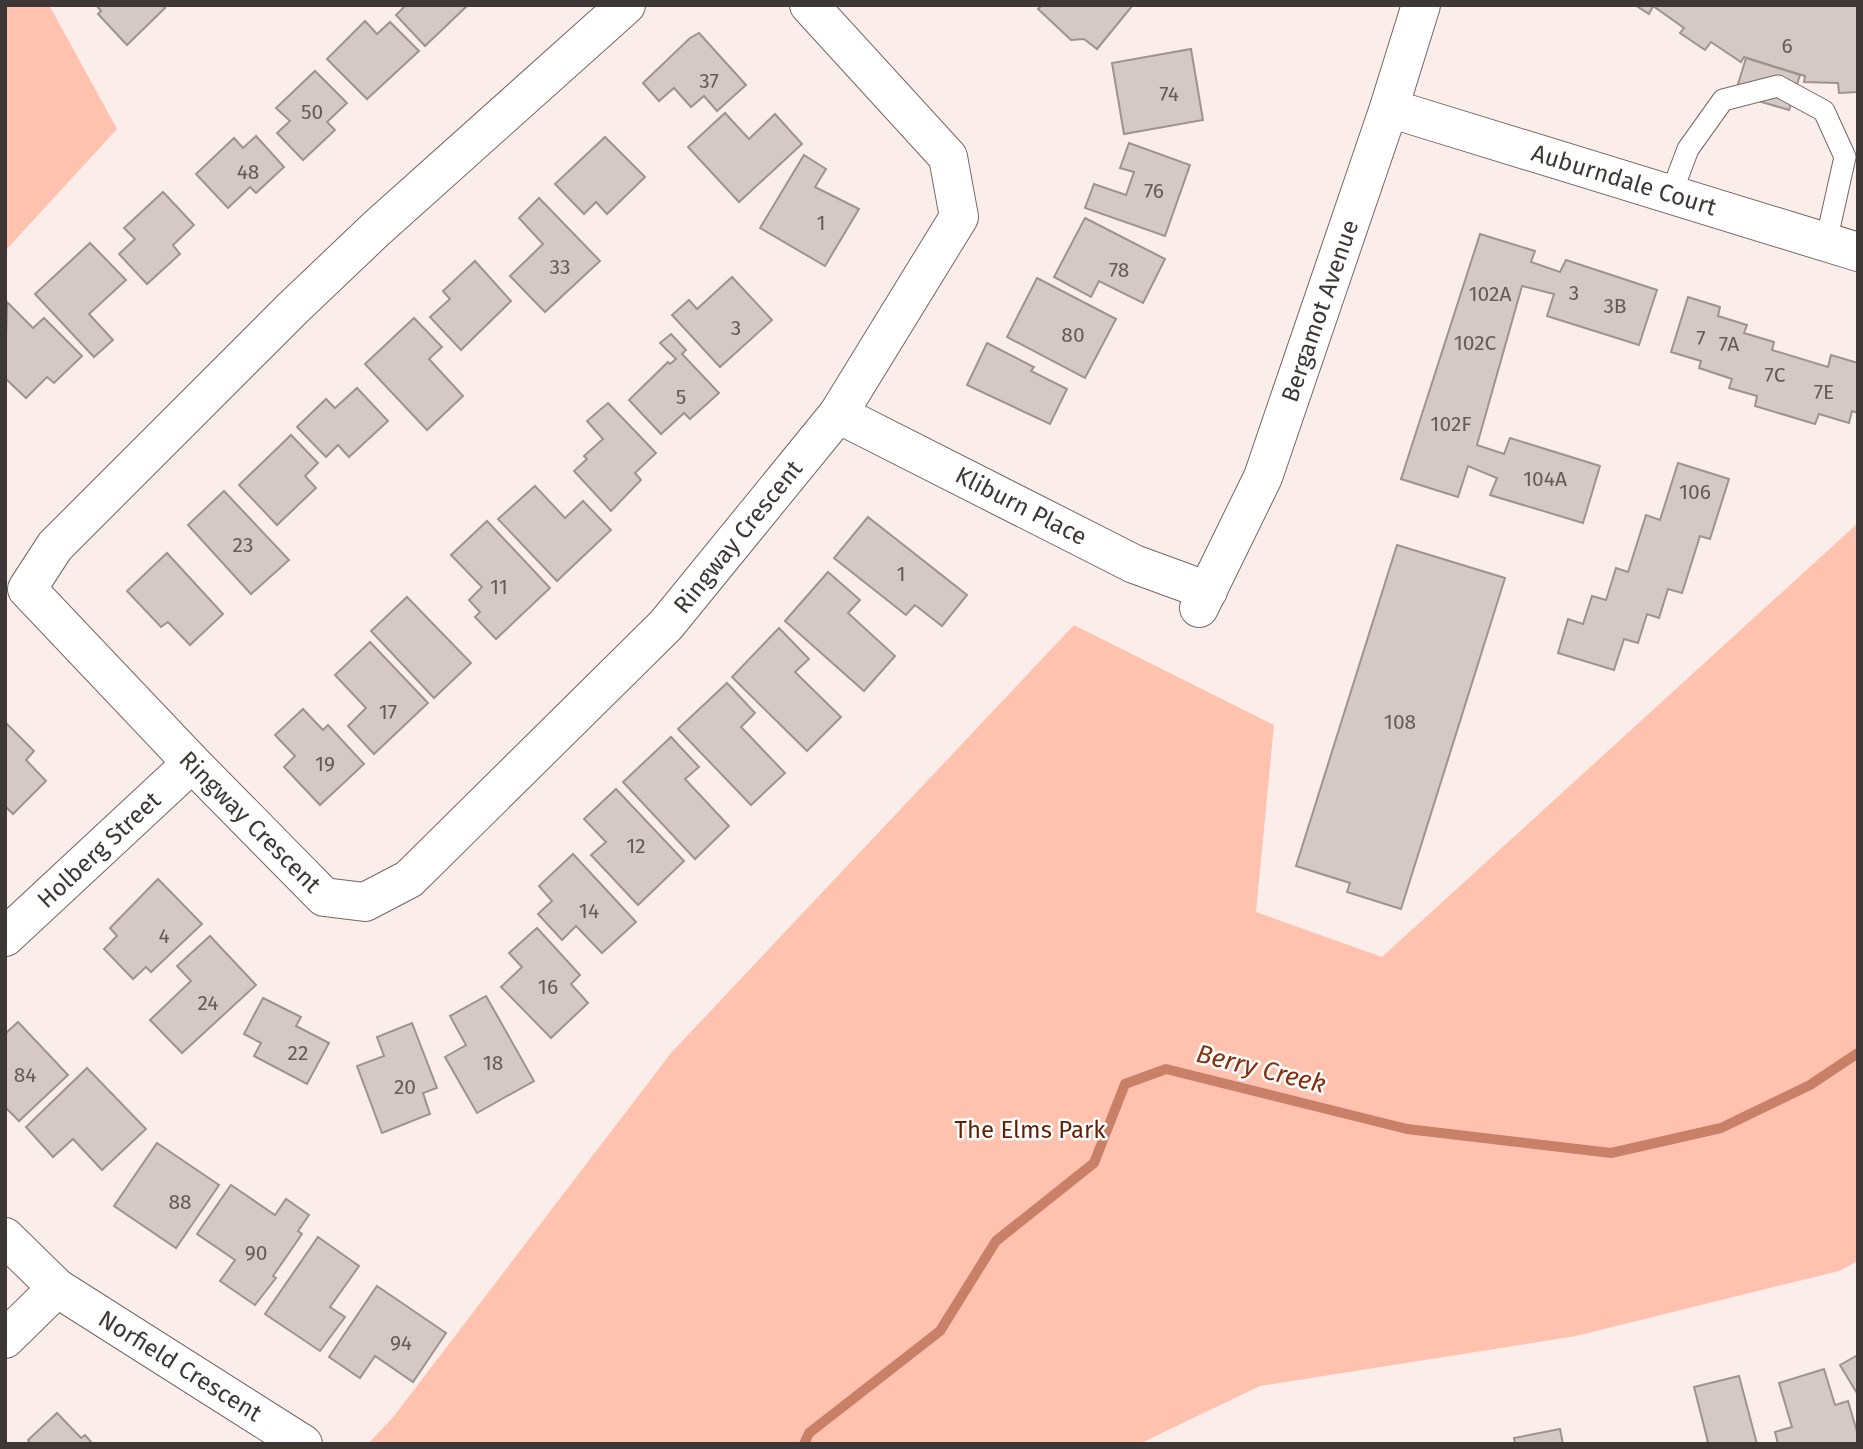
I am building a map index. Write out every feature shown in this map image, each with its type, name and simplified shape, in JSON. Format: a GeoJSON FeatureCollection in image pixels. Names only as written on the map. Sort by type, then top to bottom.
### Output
{"type":"FeatureCollection","features":[{"type":"Feature","properties":{"kind":"street","name":"Ringway Crescent"},"geometry":{"type":"LineString","coordinates":[[626,5],[387,219],[293,308],[55,547],[27,589],[192,764],[324,897],[365,902],[409,879],[666,625],[838,414],[959,217],[948,157],[808,5]]}},
{"type":"Feature","properties":{"kind":"street","name":"Bergamot Avenue"},"geometry":{"type":"LineString","coordinates":[[1203,600],[1263,477],[1422,5]]}},
{"type":"Feature","properties":{"kind":"street","name":"Auburndale Court"},"geometry":{"type":"LineString","coordinates":[[1389,108],[1842,247]]}},
{"type":"Feature","properties":{"kind":"street","name":"Kliburn Place"},"geometry":{"type":"LineString","coordinates":[[838,414],[1203,600]]}},
{"type":"Feature","properties":{"kind":"street","name":"Holberg Street"},"geometry":{"type":"LineString","coordinates":[[5,937],[192,764]]}},
{"type":"Feature","properties":{"kind":"street","name":"Norfield Crescent"},"geometry":{"type":"LineString","coordinates":[[5,1237],[57,1287],[303,1444]]}},
{"type":"Feature","properties":{"kind":"street"},"geometry":{"type":"LineString","coordinates":[[5,1339],[57,1287]]}},
{"type":"Feature","properties":{"kind":"lane"},"geometry":{"type":"LineString","coordinates":[[1671,194],[1688,149],[1723,100],[1779,86],[1824,111],[1845,157],[1842,247]]}},
{"type":"Feature","properties":{"kind":"green space"},"geometry":{"type":"Polygon","coordinates":[[[5,5],[49,5],[117,129],[5,251],[5,5]]]}},
{"type":"Feature","properties":{"kind":"green space","name":"The Elms Park"},"geometry":{"type":"Polygon","coordinates":[[[1858,523],[1858,1261],[1839,1271],[1576,1336],[1260,1386],[1139,1444],[368,1444],[394,1416],[671,1053],[1074,625],[1274,725],[1256,912],[1382,957],[1858,523]]]}},
{"type":"Feature","properties":{"kind":"building"},"geometry":{"type":"Polygon","coordinates":[[[96,5],[162,5],[165,8],[127,45],[98,14],[101,11],[96,5]]]}},
{"type":"Feature","properties":{"kind":"building"},"geometry":{"type":"Polygon","coordinates":[[[406,5],[468,5],[425,46],[396,15],[406,5]]]}},
{"type":"Feature","properties":{"kind":"building"},"geometry":{"type":"Polygon","coordinates":[[[1042,5],[1133,5],[1097,49],[1084,39],[1071,40],[1038,9],[1042,5]]]}},
{"type":"Feature","properties":{"kind":"building"},"geometry":{"type":"Polygon","coordinates":[[[1635,5],[1858,5],[1858,92],[1839,93],[1838,83],[1804,82],[1805,76],[1744,57],[1741,62],[1711,42],[1705,50],[1680,33],[1684,28],[1653,6],[1649,14],[1635,5]]]}},
{"type":"Feature","properties":{"kind":"building"},"geometry":{"type":"Polygon","coordinates":[[[365,21],[377,34],[390,22],[419,51],[367,99],[327,59],[365,21]]]}},
{"type":"Feature","properties":{"kind":"building"},"geometry":{"type":"Polygon","coordinates":[[[699,33],[746,85],[717,111],[704,96],[691,107],[674,88],[659,101],[643,83],[690,38],[699,33]]]}},
{"type":"Feature","properties":{"kind":"building"},"geometry":{"type":"Polygon","coordinates":[[[1191,49],[1203,120],[1124,134],[1112,63],[1191,49]]]}},
{"type":"Feature","properties":{"kind":"building"},"geometry":{"type":"Polygon","coordinates":[[[1746,58],[1800,75],[1789,110],[1735,94],[1746,58]]]}},
{"type":"Feature","properties":{"kind":"building"},"geometry":{"type":"Polygon","coordinates":[[[315,71],[347,103],[327,122],[335,130],[303,160],[277,133],[290,121],[276,108],[315,71]]]}},
{"type":"Feature","properties":{"kind":"building"},"geometry":{"type":"Polygon","coordinates":[[[725,113],[749,139],[775,114],[802,144],[739,202],[688,147],[725,113]]]}},
{"type":"Feature","properties":{"kind":"building"},"geometry":{"type":"Polygon","coordinates":[[[256,136],[284,167],[256,193],[250,187],[228,208],[196,174],[234,138],[243,148],[256,136]]]}},
{"type":"Feature","properties":{"kind":"building"},"geometry":{"type":"Polygon","coordinates":[[[605,137],[645,177],[607,214],[596,202],[584,214],[555,184],[605,137]]]}},
{"type":"Feature","properties":{"kind":"building"},"geometry":{"type":"Polygon","coordinates":[[[1129,143],[1190,165],[1165,236],[1085,208],[1094,184],[1126,195],[1134,172],[1120,168],[1129,143]]]}},
{"type":"Feature","properties":{"kind":"building"},"geometry":{"type":"Polygon","coordinates":[[[804,155],[826,169],[815,187],[859,209],[825,266],[760,228],[804,155]]]}},
{"type":"Feature","properties":{"kind":"building"},"geometry":{"type":"Polygon","coordinates":[[[163,192],[194,225],[173,245],[180,254],[147,284],[119,254],[135,239],[124,228],[163,192]]]}},
{"type":"Feature","properties":{"kind":"building"},"geometry":{"type":"Polygon","coordinates":[[[539,198],[600,261],[545,312],[510,276],[543,244],[519,218],[539,198]]]}},
{"type":"Feature","properties":{"kind":"building"},"geometry":{"type":"Polygon","coordinates":[[[1085,218],[1165,259],[1143,303],[1099,281],[1091,297],[1054,277],[1085,218]]]}},
{"type":"Feature","properties":{"kind":"building"},"geometry":{"type":"Polygon","coordinates":[[[1480,234],[1535,251],[1531,262],[1560,272],[1566,260],[1657,290],[1639,345],[1547,316],[1554,294],[1522,286],[1477,445],[1504,454],[1510,438],[1600,466],[1583,523],[1490,495],[1497,478],[1468,466],[1458,497],[1401,479],[1480,234]]]}},
{"type":"Feature","properties":{"kind":"building"},"geometry":{"type":"Polygon","coordinates":[[[90,243],[126,280],[89,314],[113,340],[94,357],[35,294],[90,243]]]}},
{"type":"Feature","properties":{"kind":"building"},"geometry":{"type":"Polygon","coordinates":[[[475,261],[511,301],[461,350],[430,317],[450,299],[443,291],[475,261]]]}},
{"type":"Feature","properties":{"kind":"building"},"geometry":{"type":"Polygon","coordinates":[[[732,277],[772,320],[720,367],[672,315],[689,300],[697,309],[732,277]]]}},
{"type":"Feature","properties":{"kind":"building"},"geometry":{"type":"Polygon","coordinates":[[[1037,278],[1116,319],[1085,378],[1007,337],[1037,278]]]}},
{"type":"Feature","properties":{"kind":"building"},"geometry":{"type":"Polygon","coordinates":[[[1688,297],[1720,307],[1718,316],[1747,325],[1744,333],[1774,342],[1772,350],[1828,367],[1831,355],[1858,363],[1858,413],[1852,411],[1849,423],[1819,414],[1815,424],[1755,406],[1757,396],[1729,388],[1732,379],[1699,368],[1701,361],[1671,352],[1688,297]]]}},
{"type":"Feature","properties":{"kind":"building"},"geometry":{"type":"Polygon","coordinates":[[[7,302],[33,328],[44,318],[82,356],[54,383],[47,377],[26,398],[5,378],[7,302]]]}},
{"type":"Feature","properties":{"kind":"building"},"geometry":{"type":"Polygon","coordinates":[[[414,318],[442,347],[429,359],[463,396],[427,430],[365,364],[414,318]]]}},
{"type":"Feature","properties":{"kind":"building"},"geometry":{"type":"Polygon","coordinates":[[[671,334],[686,350],[682,354],[719,393],[690,419],[684,413],[661,434],[629,400],[668,362],[670,364],[676,359],[660,343],[671,334]]]}},
{"type":"Feature","properties":{"kind":"building"},"geometry":{"type":"Polygon","coordinates":[[[987,343],[1034,367],[1031,371],[1067,389],[1050,424],[967,385],[987,343]]]}},
{"type":"Feature","properties":{"kind":"building"},"geometry":{"type":"Polygon","coordinates":[[[357,388],[388,421],[349,457],[338,445],[326,457],[297,427],[326,399],[335,408],[357,388]]]}},
{"type":"Feature","properties":{"kind":"building"},"geometry":{"type":"Polygon","coordinates":[[[608,403],[656,453],[635,473],[641,480],[611,511],[574,471],[587,459],[584,456],[603,439],[587,421],[608,403]]]}},
{"type":"Feature","properties":{"kind":"building"},"geometry":{"type":"Polygon","coordinates":[[[291,435],[318,463],[305,476],[316,488],[277,525],[239,485],[291,435]]]}},
{"type":"Feature","properties":{"kind":"building"},"geometry":{"type":"Polygon","coordinates":[[[1678,463],[1729,479],[1710,539],[1700,536],[1682,593],[1668,589],[1659,618],[1647,614],[1638,643],[1624,639],[1614,670],[1558,653],[1568,619],[1583,624],[1592,596],[1606,600],[1616,568],[1628,572],[1646,515],[1660,520],[1678,463]]]}},
{"type":"Feature","properties":{"kind":"building"},"geometry":{"type":"Polygon","coordinates":[[[535,486],[565,518],[583,501],[611,530],[557,581],[498,519],[535,486]]]}},
{"type":"Feature","properties":{"kind":"building"},"geometry":{"type":"Polygon","coordinates":[[[224,491],[289,560],[251,594],[188,525],[224,491]]]}},
{"type":"Feature","properties":{"kind":"building"},"geometry":{"type":"Polygon","coordinates":[[[868,517],[967,595],[942,626],[915,605],[906,615],[834,558],[868,517]]]}},
{"type":"Feature","properties":{"kind":"building"},"geometry":{"type":"Polygon","coordinates":[[[487,521],[550,588],[496,639],[475,617],[480,612],[469,600],[482,587],[451,555],[487,521]]]}},
{"type":"Feature","properties":{"kind":"building"},"geometry":{"type":"Polygon","coordinates":[[[1397,545],[1505,578],[1401,909],[1347,892],[1350,883],[1296,866],[1397,545]]]}},
{"type":"Feature","properties":{"kind":"building"},"geometry":{"type":"Polygon","coordinates":[[[167,553],[223,614],[190,645],[168,622],[161,627],[127,591],[167,553]]]}},
{"type":"Feature","properties":{"kind":"building"},"geometry":{"type":"Polygon","coordinates":[[[828,572],[860,600],[848,613],[895,656],[864,691],[785,621],[828,572]]]}},
{"type":"Feature","properties":{"kind":"building"},"geometry":{"type":"Polygon","coordinates":[[[407,597],[471,663],[434,698],[371,631],[407,597]]]}},
{"type":"Feature","properties":{"kind":"building"},"geometry":{"type":"Polygon","coordinates":[[[779,628],[809,659],[795,672],[841,717],[807,751],[732,677],[779,628]]]}},
{"type":"Feature","properties":{"kind":"building"},"geometry":{"type":"Polygon","coordinates":[[[370,642],[428,703],[374,754],[348,726],[366,708],[335,675],[370,642]]]}},
{"type":"Feature","properties":{"kind":"building"},"geometry":{"type":"Polygon","coordinates":[[[727,683],[755,713],[741,727],[785,773],[751,805],[678,729],[727,683]]]}},
{"type":"Feature","properties":{"kind":"building"},"geometry":{"type":"Polygon","coordinates":[[[303,709],[323,730],[328,725],[364,764],[320,805],[284,767],[295,756],[275,735],[303,709]]]}},
{"type":"Feature","properties":{"kind":"building"},"geometry":{"type":"Polygon","coordinates":[[[5,722],[34,751],[26,760],[46,781],[13,814],[5,806],[5,722]]]}},
{"type":"Feature","properties":{"kind":"building"},"geometry":{"type":"Polygon","coordinates":[[[671,737],[699,767],[685,779],[729,826],[695,859],[623,782],[671,737]]]}},
{"type":"Feature","properties":{"kind":"building"},"geometry":{"type":"Polygon","coordinates":[[[616,789],[684,861],[638,905],[591,855],[606,842],[584,819],[616,789]]]}},
{"type":"Feature","properties":{"kind":"building"},"geometry":{"type":"Polygon","coordinates":[[[573,854],[636,922],[602,953],[576,926],[562,940],[538,914],[552,901],[539,886],[573,854]]]}},
{"type":"Feature","properties":{"kind":"building"},"geometry":{"type":"Polygon","coordinates":[[[158,879],[202,924],[151,972],[146,967],[133,979],[104,949],[117,936],[110,928],[158,879]]]}},
{"type":"Feature","properties":{"kind":"building"},"geometry":{"type":"Polygon","coordinates":[[[537,928],[580,975],[571,984],[588,1003],[551,1038],[501,987],[522,967],[509,953],[537,928]]]}},
{"type":"Feature","properties":{"kind":"building"},"geometry":{"type":"Polygon","coordinates":[[[210,936],[256,985],[182,1053],[150,1020],[191,981],[177,966],[210,936]]]}},
{"type":"Feature","properties":{"kind":"building"},"geometry":{"type":"Polygon","coordinates":[[[486,996],[534,1081],[477,1113],[445,1057],[466,1045],[450,1016],[486,996]]]}},
{"type":"Feature","properties":{"kind":"building"},"geometry":{"type":"Polygon","coordinates":[[[263,998],[301,1017],[296,1026],[329,1043],[307,1084],[254,1056],[261,1043],[244,1034],[263,998]]]}},
{"type":"Feature","properties":{"kind":"building"},"geometry":{"type":"Polygon","coordinates":[[[18,1022],[68,1075],[19,1121],[5,1107],[5,1034],[18,1022]]]}},
{"type":"Feature","properties":{"kind":"building"},"geometry":{"type":"Polygon","coordinates":[[[412,1023],[437,1088],[423,1093],[430,1114],[382,1133],[357,1066],[384,1056],[377,1037],[412,1023]]]}},
{"type":"Feature","properties":{"kind":"building"},"geometry":{"type":"Polygon","coordinates":[[[87,1068],[146,1129],[102,1170],[73,1139],[53,1157],[26,1127],[87,1068]]]}},
{"type":"Feature","properties":{"kind":"building"},"geometry":{"type":"Polygon","coordinates":[[[157,1143],[219,1185],[176,1248],[114,1206],[157,1143]]]}},
{"type":"Feature","properties":{"kind":"building"},"geometry":{"type":"Polygon","coordinates":[[[231,1185],[275,1215],[286,1199],[309,1215],[298,1231],[302,1234],[273,1276],[276,1278],[255,1305],[220,1281],[235,1260],[197,1234],[231,1185]]]}},
{"type":"Feature","properties":{"kind":"building"},"geometry":{"type":"Polygon","coordinates":[[[318,1237],[359,1266],[330,1307],[345,1317],[320,1351],[265,1314],[318,1237]]]}},
{"type":"Feature","properties":{"kind":"building"},"geometry":{"type":"Polygon","coordinates":[[[377,1286],[446,1333],[413,1382],[375,1356],[360,1378],[329,1357],[377,1286]]]}},
{"type":"Feature","properties":{"kind":"building"},"geometry":{"type":"Polygon","coordinates":[[[1858,1355],[1858,1395],[1840,1365],[1858,1355]]]}},
{"type":"Feature","properties":{"kind":"building"},"geometry":{"type":"Polygon","coordinates":[[[1824,1369],[1835,1405],[1848,1401],[1858,1444],[1778,1444],[1775,1432],[1792,1427],[1779,1383],[1824,1369]]]}},
{"type":"Feature","properties":{"kind":"building"},"geometry":{"type":"Polygon","coordinates":[[[1739,1376],[1757,1444],[1703,1444],[1708,1442],[1694,1387],[1739,1376]]]}},
{"type":"Feature","properties":{"kind":"building"},"geometry":{"type":"Polygon","coordinates":[[[57,1413],[81,1438],[85,1435],[93,1444],[31,1444],[28,1440],[57,1413]]]}},
{"type":"Feature","properties":{"kind":"building"},"geometry":{"type":"Polygon","coordinates":[[[1560,1429],[1563,1444],[1515,1444],[1514,1438],[1560,1429]]]}},
{"type":"Feature","properties":{"kind":"waterway","name":"Berry Creek"},"geometry":{"type":"LineString","coordinates":[[804,1444],[809,1433],[940,1331],[996,1241],[1094,1163],[1125,1084],[1166,1069],[1407,1129],[1611,1153],[1721,1128],[1810,1085],[1858,1053]]}}]}
